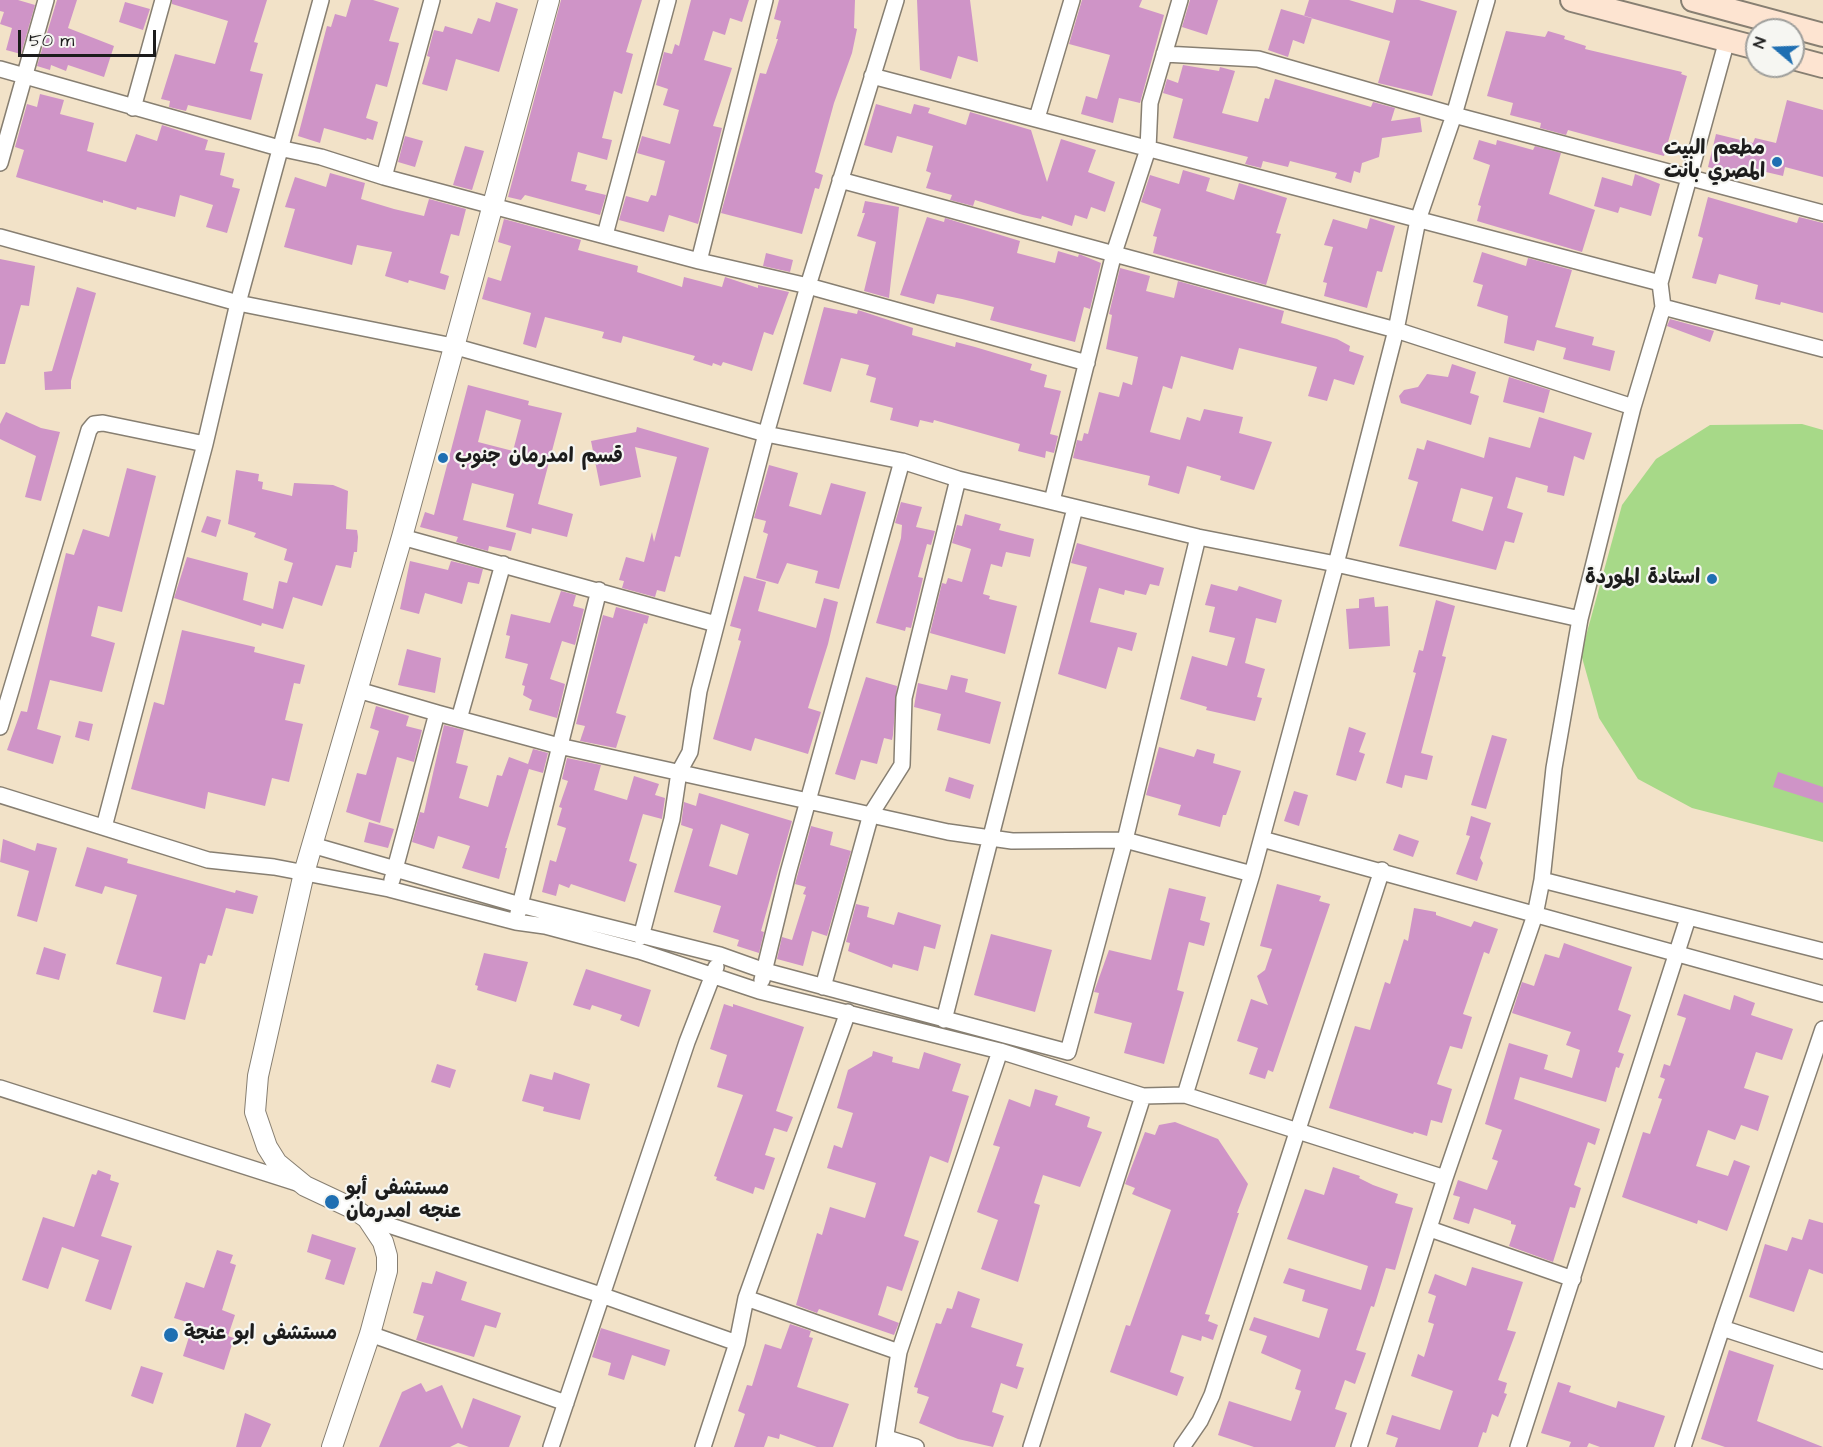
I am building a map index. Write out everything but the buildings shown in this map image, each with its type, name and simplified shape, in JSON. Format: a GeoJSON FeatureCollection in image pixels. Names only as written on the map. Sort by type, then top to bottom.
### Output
{"type":"FeatureCollection","features":[{"type":"Feature","properties":{"kind":"main road"},"geometry":{"type":"LineString","coordinates":[[1572,0],[1644,8],[1745,45]]}},
{"type":"Feature","properties":{"kind":"main road"},"geometry":{"type":"LineString","coordinates":[[1694,0],[1732,5],[1823,35]]}},
{"type":"Feature","properties":{"kind":"main road"},"geometry":{"type":"LineString","coordinates":[[1805,61],[1823,66]]}},
{"type":"Feature","properties":{"kind":"street"},"geometry":{"type":"LineString","coordinates":[[0,163],[46,0]]}},
{"type":"Feature","properties":{"kind":"street"},"geometry":{"type":"LineString","coordinates":[[134,108],[163,0]]}},
{"type":"Feature","properties":{"kind":"street"},"geometry":{"type":"LineString","coordinates":[[104,827],[205,444],[238,303],[321,0]]}},
{"type":"Feature","properties":{"kind":"street"},"geometry":{"type":"LineString","coordinates":[[384,177],[432,0]]}},
{"type":"Feature","properties":{"kind":"street"},"geometry":{"type":"LineString","coordinates":[[305,1186],[290,1175],[267,1147],[260,1130],[255,1103],[258,1076],[304,873],[402,537],[549,0]]}},
{"type":"Feature","properties":{"kind":"street"},"geometry":{"type":"LineString","coordinates":[[605,235],[668,0]]}},
{"type":"Feature","properties":{"kind":"street"},"geometry":{"type":"LineString","coordinates":[[699,261],[765,0]]}},
{"type":"Feature","properties":{"kind":"street"},"geometry":{"type":"LineString","coordinates":[[641,937],[672,819],[679,772],[690,752],[699,692],[766,434],[808,286],[896,0]]}},
{"type":"Feature","properties":{"kind":"street"},"geometry":{"type":"LineString","coordinates":[[1037,118],[1072,0]]}},
{"type":"Feature","properties":{"kind":"street"},"geometry":{"type":"LineString","coordinates":[[1052,501],[1114,253],[1148,149],[1150,103],[1180,0]]}},
{"type":"Feature","properties":{"kind":"street"},"geometry":{"type":"LineString","coordinates":[[1185,1095],[1262,839],[1336,564],[1396,330],[1418,220],[1454,115],[1486,0]]}},
{"type":"Feature","properties":{"kind":"street"},"geometry":{"type":"LineString","coordinates":[[1359,1447],[1445,1178],[1535,915],[1542,880],[1554,768],[1580,619],[1633,407],[1663,307],[1660,283],[1691,178],[1727,40]]}},
{"type":"Feature","properties":{"kind":"street"},"geometry":{"type":"LineString","coordinates":[[1164,54],[1258,59],[1454,115],[1823,213]]}},
{"type":"Feature","properties":{"kind":"street"},"geometry":{"type":"LineString","coordinates":[[0,69],[279,148],[321,157],[384,177],[699,261],[808,286],[1087,363]]}},
{"type":"Feature","properties":{"kind":"street"},"geometry":{"type":"LineString","coordinates":[[872,76],[1660,283]]}},
{"type":"Feature","properties":{"kind":"street"},"geometry":{"type":"LineString","coordinates":[[840,180],[1396,330],[1633,407]]}},
{"type":"Feature","properties":{"kind":"street"},"geometry":{"type":"LineString","coordinates":[[0,237],[238,303],[453,346],[766,434],[902,461],[958,479],[1198,537],[1336,564],[1580,619]]}},
{"type":"Feature","properties":{"kind":"street"},"geometry":{"type":"LineString","coordinates":[[1663,307],[1823,349]]}},
{"type":"Feature","properties":{"kind":"street"},"geometry":{"type":"LineString","coordinates":[[0,728],[89,429],[94,424],[103,423],[205,444]]}},
{"type":"Feature","properties":{"kind":"street"},"geometry":{"type":"LineString","coordinates":[[759,991],[808,802],[902,461]]}},
{"type":"Feature","properties":{"kind":"street"},"geometry":{"type":"LineString","coordinates":[[823,987],[871,814],[902,765],[904,698],[958,479]]}},
{"type":"Feature","properties":{"kind":"street"},"geometry":{"type":"LineString","coordinates":[[944,1020],[1075,508]]}},
{"type":"Feature","properties":{"kind":"street"},"geometry":{"type":"LineString","coordinates":[[402,537],[716,624]]}},
{"type":"Feature","properties":{"kind":"street"},"geometry":{"type":"LineString","coordinates":[[312,845],[520,905],[720,955],[765,971],[944,1020],[1069,1050],[1125,840],[1198,537]]}},
{"type":"Feature","properties":{"kind":"street"},"geometry":{"type":"LineString","coordinates":[[459,719],[503,564]]}},
{"type":"Feature","properties":{"kind":"street"},"geometry":{"type":"LineString","coordinates":[[516,922],[599,590]]}},
{"type":"Feature","properties":{"kind":"street"},"geometry":{"type":"LineString","coordinates":[[358,690],[559,746],[808,802],[989,838],[1033,841],[1125,840],[1252,874]]}},
{"type":"Feature","properties":{"kind":"street"},"geometry":{"type":"LineString","coordinates":[[389,889],[437,713]]}},
{"type":"Feature","properties":{"kind":"street"},"geometry":{"type":"LineString","coordinates":[[0,795],[208,860],[274,867],[389,889],[516,922],[555,929],[714,975],[759,991],[1000,1051],[1143,1096],[1185,1095],[1445,1178]]}},
{"type":"Feature","properties":{"kind":"street"},"geometry":{"type":"LineString","coordinates":[[1262,839],[1382,870],[1677,955],[1823,994]]}},
{"type":"Feature","properties":{"kind":"street"},"geometry":{"type":"LineString","coordinates":[[1182,1447],[1200,1421],[1212,1395],[1382,870]]}},
{"type":"Feature","properties":{"kind":"street"},"geometry":{"type":"LineString","coordinates":[[1542,880],[1823,951]]}},
{"type":"Feature","properties":{"kind":"street"},"geometry":{"type":"LineString","coordinates":[[1518,1447],[1688,918]]}},
{"type":"Feature","properties":{"kind":"street"},"geometry":{"type":"LineString","coordinates":[[551,1447],[687,1042],[720,955]]}},
{"type":"Feature","properties":{"kind":"street"},"geometry":{"type":"LineString","coordinates":[[703,1447],[737,1343],[746,1298],[848,1012]]}},
{"type":"Feature","properties":{"kind":"street"},"geometry":{"type":"LineString","coordinates":[[1683,1447],[1823,1029]]}},
{"type":"Feature","properties":{"kind":"street"},"geometry":{"type":"LineString","coordinates":[[916,1447],[885,1443],[898,1352],[1000,1051]]}},
{"type":"Feature","properties":{"kind":"street"},"geometry":{"type":"LineString","coordinates":[[0,1088],[305,1186],[354,1209],[367,1218],[601,1295],[737,1343]]}},
{"type":"Feature","properties":{"kind":"street"},"geometry":{"type":"LineString","coordinates":[[1031,1447],[1143,1096]]}},
{"type":"Feature","properties":{"kind":"street"},"geometry":{"type":"LineString","coordinates":[[332,1447],[370,1334],[387,1272],[387,1256],[383,1242],[367,1218]]}},
{"type":"Feature","properties":{"kind":"street"},"geometry":{"type":"LineString","coordinates":[[1430,1229],[1573,1279]]}},
{"type":"Feature","properties":{"kind":"street"},"geometry":{"type":"LineString","coordinates":[[746,1298],[898,1352]]}},
{"type":"Feature","properties":{"kind":"street"},"geometry":{"type":"LineString","coordinates":[[1722,1328],[1823,1361]]}},
{"type":"Feature","properties":{"kind":"street"},"geometry":{"type":"LineString","coordinates":[[370,1334],[566,1403]]}},
{"type":"Feature","properties":{"kind":"green space","name":"استادة الموردة"},"geometry":{"type":"Polygon","coordinates":[[[1802,424],[1823,430],[1823,842],[1692,808],[1638,779],[1599,718],[1581,654],[1622,505],[1656,459],[1710,425],[1802,424]]]}},
{"type":"Feature","properties":{"kind":"place","name":"مطعم البيت المصري بانت"},"geometry":{"type":"Point","coordinates":[1777,162]}},
{"type":"Feature","properties":{"kind":"place","name":"قسم امدرمان جنوب"},"geometry":{"type":"Point","coordinates":[443,458]}},
{"type":"Feature","properties":{"kind":"place","name":"استادة الموردة"},"geometry":{"type":"Point","coordinates":[1712,579]}},
{"type":"Feature","properties":{"kind":"place","name":"مستشفى أبو عنجه امدرمان"},"geometry":{"type":"Point","coordinates":[332,1202]}},
{"type":"Feature","properties":{"kind":"place","name":"مستشفى ابو عنجة"},"geometry":{"type":"Point","coordinates":[171,1335]}}]}
